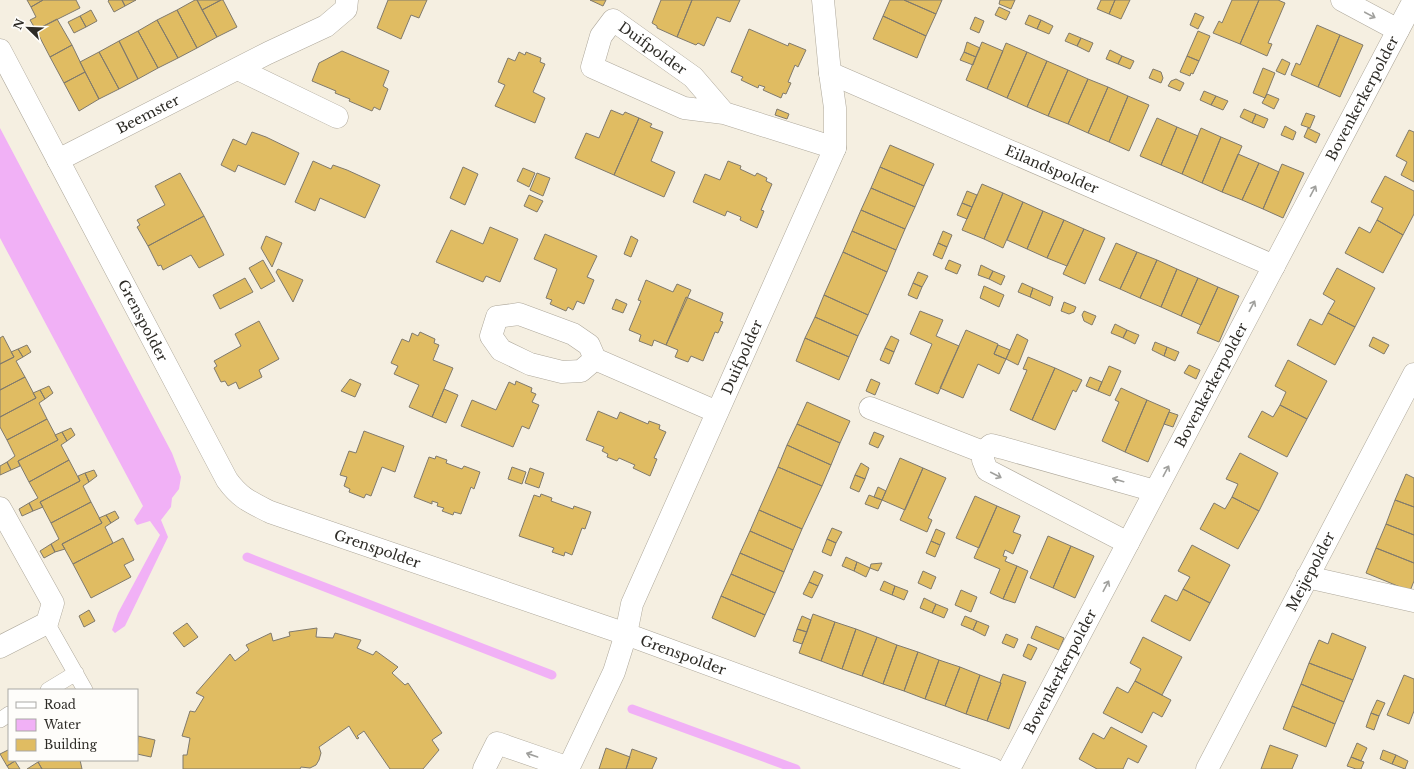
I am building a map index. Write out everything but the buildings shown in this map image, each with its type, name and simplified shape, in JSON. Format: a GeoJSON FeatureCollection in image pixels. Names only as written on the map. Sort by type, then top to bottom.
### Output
{"type":"FeatureCollection","features":[{"type":"Feature","properties":{"kind":"street","name":"Beemster"},"geometry":{"type":"LineString","coordinates":[[58,160],[326,26],[346,9],[347,0]]}},
{"type":"Feature","properties":{"kind":"street","name":"Duifpolder"},"geometry":{"type":"LineString","coordinates":[[569,769],[614,672],[626,634],[632,604],[835,148],[836,108],[830,73],[823,0]]}},
{"type":"Feature","properties":{"kind":"street"},"geometry":{"type":"LineString","coordinates":[[1342,0],[1398,30]]}},
{"type":"Feature","properties":{"kind":"street","name":"Bovenkerkerpolder"},"geometry":{"type":"LineString","coordinates":[[1009,769],[1414,0]]}},
{"type":"Feature","properties":{"kind":"street","name":"Duifpolder"},"geometry":{"type":"LineString","coordinates":[[724,113],[692,77],[613,20],[601,36],[592,67],[684,108],[724,113],[835,148]]}},
{"type":"Feature","properties":{"kind":"street","name":"Grenspolder"},"geometry":{"type":"LineString","coordinates":[[0,50],[227,480],[236,492],[248,501],[270,512],[626,634],[993,769]]}},
{"type":"Feature","properties":{"kind":"street"},"geometry":{"type":"LineString","coordinates":[[238,69],[337,117]]}},
{"type":"Feature","properties":{"kind":"street","name":"Eilandspolder"},"geometry":{"type":"LineString","coordinates":[[830,73],[1274,266]]}},
{"type":"Feature","properties":{"kind":"street"},"geometry":{"type":"LineString","coordinates":[[595,359],[717,412]]}},
{"type":"Feature","properties":{"kind":"street","name":"Meijepolder"},"geometry":{"type":"LineString","coordinates":[[1207,769],[1414,374]]}},
{"type":"Feature","properties":{"kind":"street"},"geometry":{"type":"LineString","coordinates":[[870,408],[983,452]]}},
{"type":"Feature","properties":{"kind":"street"},"geometry":{"type":"LineString","coordinates":[[1128,543],[987,470],[982,460],[983,452],[991,445],[1155,491]]}},
{"type":"Feature","properties":{"kind":"street"},"geometry":{"type":"LineString","coordinates":[[0,508],[53,603],[47,623],[0,647]]}},
{"type":"Feature","properties":{"kind":"street"},"geometry":{"type":"LineString","coordinates":[[1307,577],[1414,601]]}},
{"type":"Feature","properties":{"kind":"street"},"geometry":{"type":"LineString","coordinates":[[484,769],[497,743],[569,769]]}},
{"type":"Feature","properties":{"kind":"lane"},"geometry":{"type":"LineString","coordinates":[[47,623],[84,689]]}},
{"type":"Feature","properties":{"kind":"lane"},"geometry":{"type":"LineString","coordinates":[[50,689],[76,673]]}},
{"type":"Feature","properties":{"kind":"water"},"geometry":{"type":"Polygon","coordinates":[[[0,128],[172,453],[181,477],[179,489],[172,498],[171,507],[161,520],[168,537],[125,626],[115,633],[112,630],[118,613],[160,535],[150,521],[137,525],[134,520],[143,506],[0,238],[0,128]]]}},
{"type":"Feature","properties":{"kind":"waterway"},"geometry":{"type":"LineString","coordinates":[[247,557],[552,675]]}},
{"type":"Feature","properties":{"kind":"waterway"},"geometry":{"type":"LineString","coordinates":[[632,709],[796,769]]}}]}
